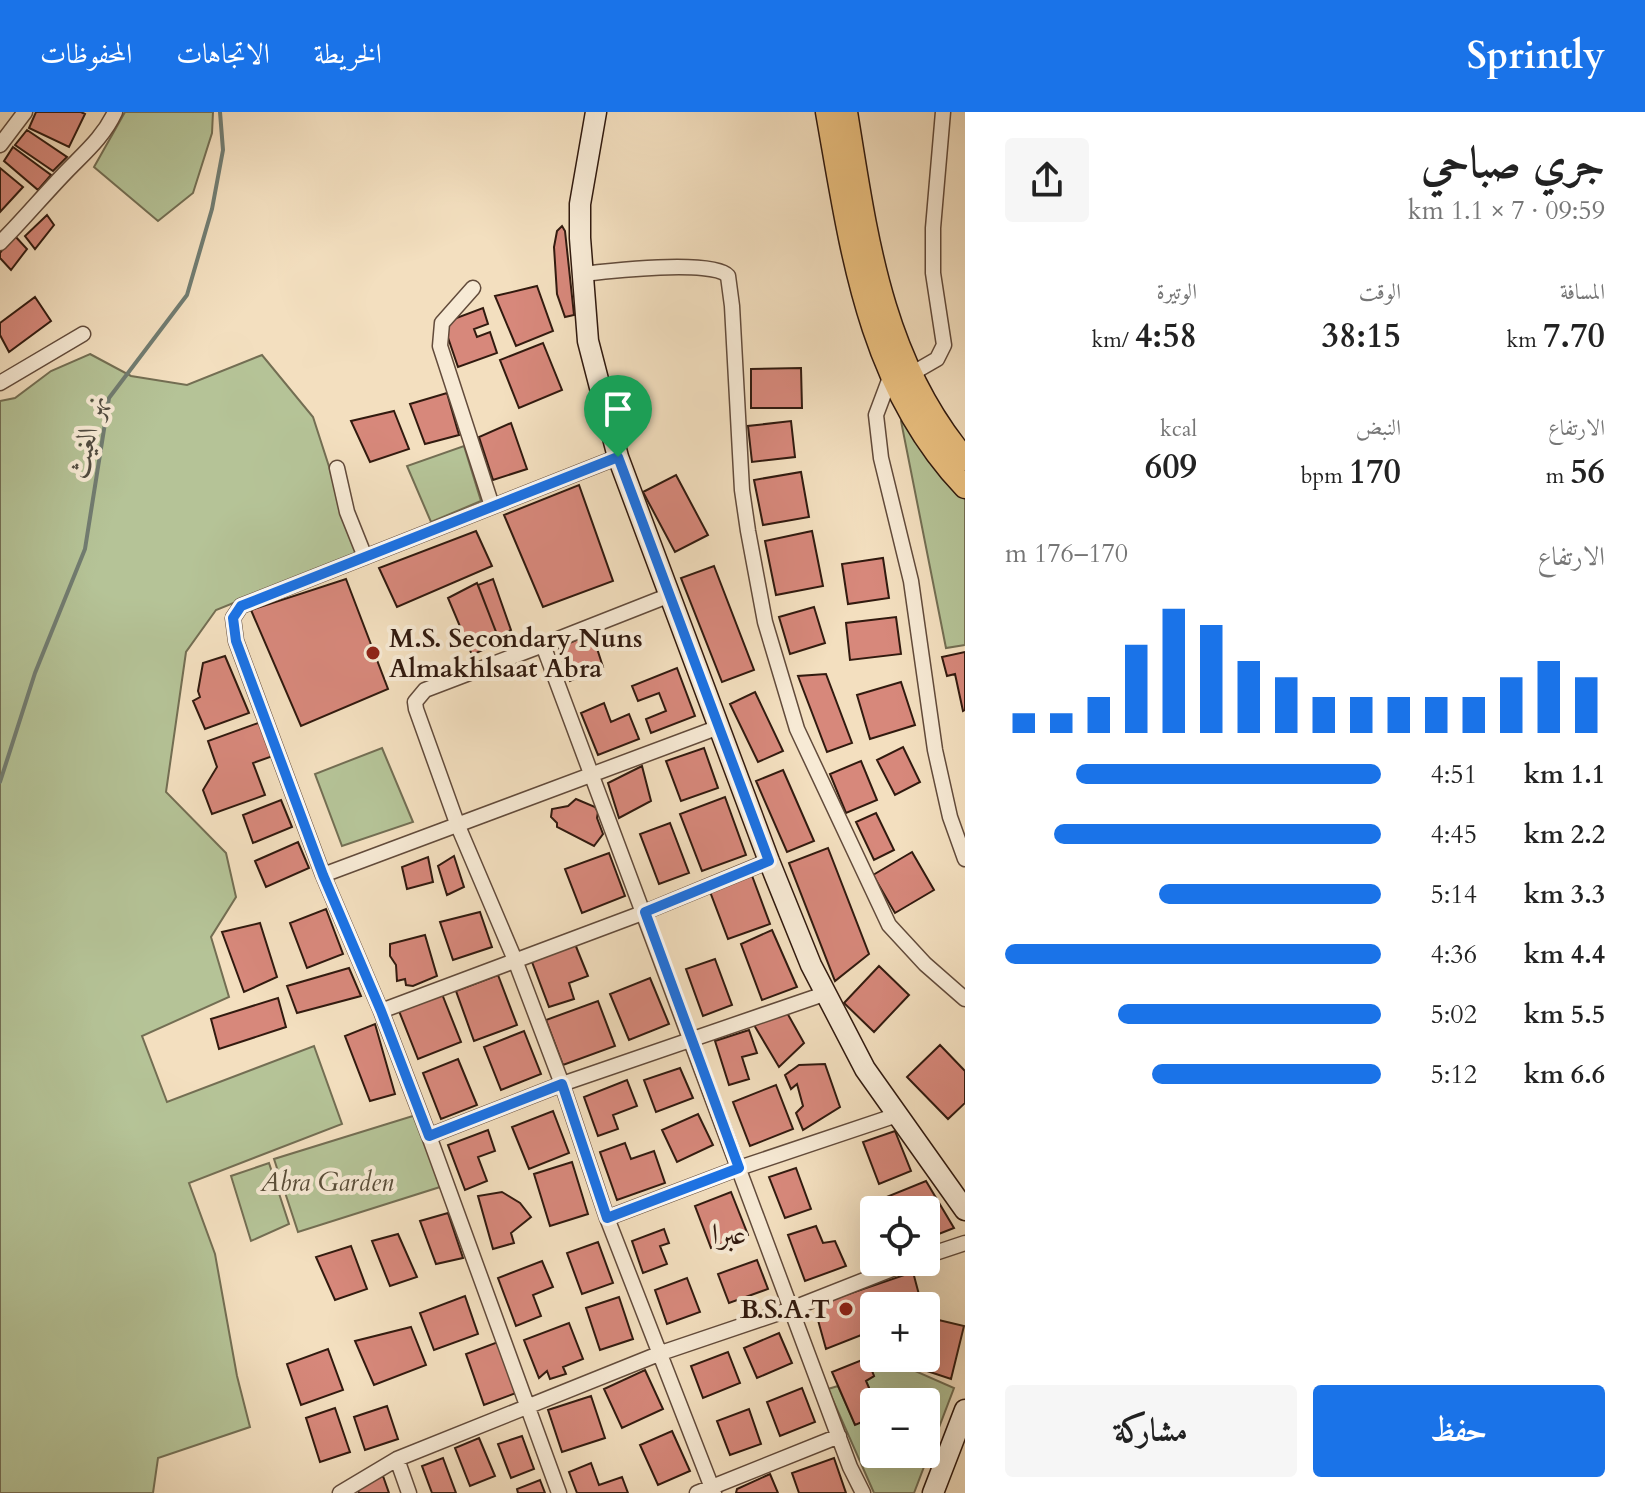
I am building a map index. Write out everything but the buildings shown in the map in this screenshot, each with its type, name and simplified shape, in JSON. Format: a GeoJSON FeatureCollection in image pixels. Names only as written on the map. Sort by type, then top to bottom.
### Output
{"type":"FeatureCollection","features":[{"type":"Feature","properties":{"kind":"main road"},"geometry":{"type":"LineString","coordinates":[[596,112],[580,204],[588,341],[618,457],[769,861],[824,994],[865,1069],[965,1210]]}},
{"type":"Feature","properties":{"kind":"main road"},"geometry":{"type":"LineString","coordinates":[[827,112],[861,292],[937,453],[965,487]]}},
{"type":"Feature","properties":{"kind":"main road"},"geometry":{"type":"LineString","coordinates":[[846,112],[870,259],[896,340],[901,374],[965,459]]}},
{"type":"Feature","properties":{"kind":"main road"},"geometry":{"type":"LineString","coordinates":[[933,1493],[965,1410]]}},
{"type":"Feature","properties":{"kind":"street"},"geometry":{"type":"LineString","coordinates":[[0,145],[25,112]]}},
{"type":"Feature","properties":{"kind":"street"},"geometry":{"type":"LineString","coordinates":[[0,243],[83,157],[108,127],[115,112]]}},
{"type":"Feature","properties":{"kind":"street"},"geometry":{"type":"LineString","coordinates":[[943,112],[933,228],[933,273],[944,345],[937,359],[901,374],[876,415],[881,458],[911,581],[938,764],[950,817],[965,859]]}},
{"type":"Feature","properties":{"kind":"street"},"geometry":{"type":"LineString","coordinates":[[584,274],[694,267],[716,269],[728,276],[742,490],[748,531],[765,622],[797,729],[889,925],[925,964],[965,999]]}},
{"type":"Feature","properties":{"kind":"street"},"geometry":{"type":"LineString","coordinates":[[473,288],[442,323],[440,346],[492,506]]}},
{"type":"Feature","properties":{"kind":"street"},"geometry":{"type":"LineString","coordinates":[[0,383],[83,334]]}},
{"type":"Feature","properties":{"kind":"street"},"geometry":{"type":"LineString","coordinates":[[559,1493],[429,1136],[381,1011],[323,875],[236,641],[233,618],[241,606],[618,457]]}},
{"type":"Feature","properties":{"kind":"street"},"geometry":{"type":"LineString","coordinates":[[337,468],[347,512],[365,557]]}},
{"type":"Feature","properties":{"kind":"street"},"geometry":{"type":"LineString","coordinates":[[670,595],[425,690],[415,702],[418,719],[458,826],[515,960],[562,1084],[607,1218],[713,1490]]}},
{"type":"Feature","properties":{"kind":"street"},"geometry":{"type":"LineString","coordinates":[[543,645],[791,1309],[863,1493]]}},
{"type":"Feature","properties":{"kind":"street"},"geometry":{"type":"LineString","coordinates":[[323,875],[719,727]]}},
{"type":"Feature","properties":{"kind":"street"},"geometry":{"type":"LineString","coordinates":[[381,1011],[645,912],[769,861]]}},
{"type":"Feature","properties":{"kind":"street"},"geometry":{"type":"LineString","coordinates":[[429,1136],[562,1084],[824,994]]}},
{"type":"Feature","properties":{"kind":"street"},"geometry":{"type":"LineString","coordinates":[[607,1218],[739,1168],[897,1115]]}},
{"type":"Feature","properties":{"kind":"street"},"geometry":{"type":"LineString","coordinates":[[940,1251],[965,1243]]}},
{"type":"Feature","properties":{"kind":"street"},"geometry":{"type":"LineString","coordinates":[[340,1493],[397,1459],[661,1353],[791,1309],[875,1276]]}},
{"type":"Feature","properties":{"kind":"street"},"geometry":{"type":"LineString","coordinates":[[697,1493],[713,1490],[839,1436]]}},
{"type":"Feature","properties":{"kind":"street"},"geometry":{"type":"LineString","coordinates":[[397,1459],[409,1493]]}},
{"type":"Feature","properties":{"kind":"green space"},"geometry":{"type":"Polygon","coordinates":[[[125,112],[213,112],[212,133],[193,193],[158,221],[94,167],[125,112]]]}},
{"type":"Feature","properties":{"kind":"green space"},"geometry":{"type":"Polygon","coordinates":[[[90,354],[131,376],[187,385],[262,355],[313,417],[357,553],[216,610],[186,652],[166,792],[226,853],[236,897],[211,937],[229,997],[142,1036],[167,1102],[314,1046],[342,1124],[189,1183],[215,1254],[237,1376],[250,1427],[158,1458],[153,1493],[0,1493],[0,401],[15,398],[51,371],[90,354]]]}},
{"type":"Feature","properties":{"kind":"green space"},"geometry":{"type":"Polygon","coordinates":[[[905,415],[965,497],[965,645],[946,648],[901,421],[905,415]]]}},
{"type":"Feature","properties":{"kind":"green space"},"geometry":{"type":"Polygon","coordinates":[[[464,446],[481,501],[431,522],[407,466],[464,446]]]}},
{"type":"Feature","properties":{"kind":"green space"},"geometry":{"type":"Polygon","coordinates":[[[382,748],[413,822],[342,846],[315,774],[382,748]]]}},
{"type":"Feature","properties":{"kind":"green space","name":"Abra Garden"},"geometry":{"type":"Polygon","coordinates":[[[416,1115],[440,1187],[298,1232],[274,1159],[416,1115]]]}},
{"type":"Feature","properties":{"kind":"green space"},"geometry":{"type":"Polygon","coordinates":[[[269,1163],[289,1224],[251,1241],[231,1176],[269,1163]]]}},
{"type":"Feature","properties":{"kind":"green space"},"geometry":{"type":"Polygon","coordinates":[[[872,1372],[917,1372],[954,1388],[940,1425],[940,1388],[869,1388],[866,1381],[874,1376],[872,1372]]]}},
{"type":"Feature","properties":{"kind":"green space"},"geometry":{"type":"Polygon","coordinates":[[[838,1386],[855,1424],[860,1422],[860,1461],[828,1389],[838,1386]]]}},
{"type":"Feature","properties":{"kind":"green space"},"geometry":{"type":"Polygon","coordinates":[[[863,1468],[924,1468],[914,1493],[874,1493],[863,1468]]]}},
{"type":"Feature","properties":{"kind":"waterway","name":"نهر الغيث"},"geometry":{"type":"LineString","coordinates":[[0,782],[35,673],[85,549],[109,398],[187,295],[212,209],[223,150],[220,112]]}},
{"type":"Feature","properties":{"kind":"place","name":"M.S. Secondary Nuns Almakhlsaat Abra"},"geometry":{"type":"Point","coordinates":[373,653]}},
{"type":"Feature","properties":{"kind":"place","name":"B.S.A.T"},"geometry":{"type":"Point","coordinates":[846,1309]}},
{"type":"Feature","properties":{"kind":"district","name":"عبرا"},"geometry":{"type":"Point","coordinates":[729,1234]}},
{"type":"Feature","properties":{"kind":"route"},"geometry":{"type":"LineString","coordinates":[[618,457],[769,861],[645,912],[714,1107],[739,1168],[607,1218],[562,1084],[429,1136],[381,1011],[323,875],[236,641],[233,618],[241,606],[618,457]]}}]}
